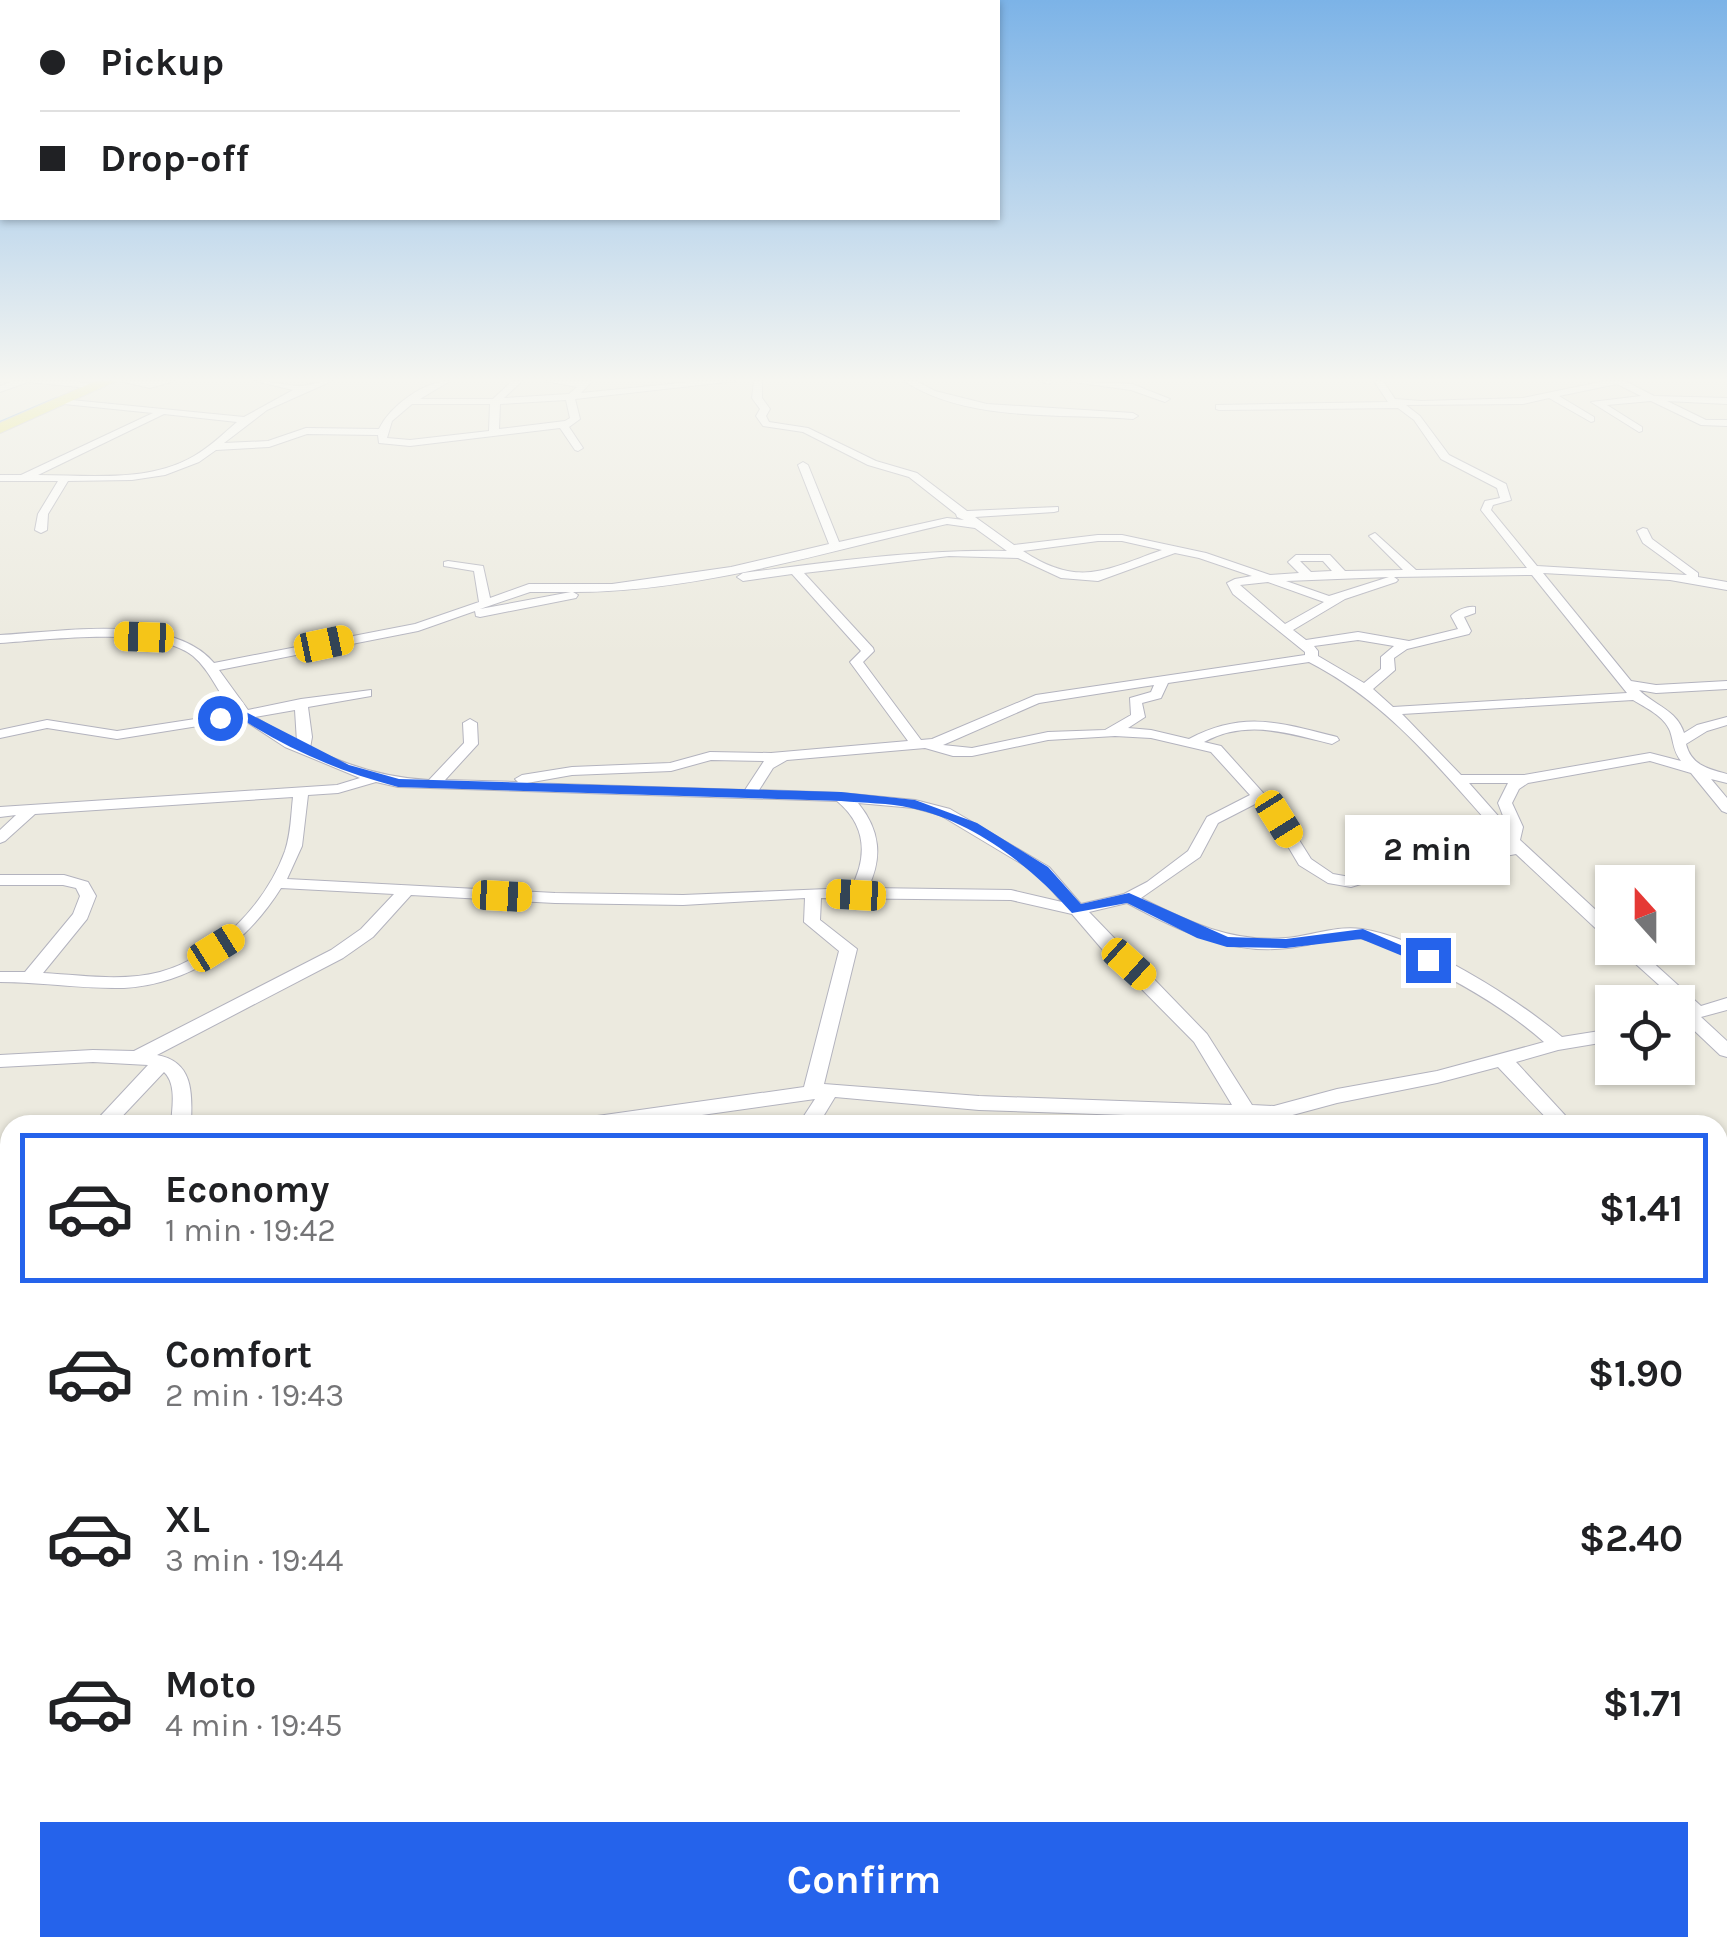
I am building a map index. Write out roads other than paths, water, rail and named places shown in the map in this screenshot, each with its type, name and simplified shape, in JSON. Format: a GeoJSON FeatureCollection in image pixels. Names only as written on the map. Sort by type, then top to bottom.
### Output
{"type":"FeatureCollection","features":[{"type":"Feature","properties":{"kind":"street"},"geometry":{"type":"LineString","coordinates":[[32,476],[40,472]]}},
{"type":"Feature","properties":{"kind":"street"},"geometry":{"type":"LineString","coordinates":[[0,478],[159,472]]}},
{"type":"Feature","properties":{"kind":"street"},"geometry":{"type":"LineString","coordinates":[[806,472],[835,545]]}},
{"type":"Feature","properties":{"kind":"street"},"geometry":{"type":"LineString","coordinates":[[904,472],[913,475],[1017,552],[1065,576],[1098,578],[1176,549]]}},
{"type":"Feature","properties":{"kind":"street"},"geometry":{"type":"LineString","coordinates":[[1476,472],[1502,486],[1506,500],[1489,504],[1486,510],[1630,689],[1666,714],[1676,726],[1681,752],[1727,808]]}},
{"type":"Feature","properties":{"kind":"street"},"geometry":{"type":"LineString","coordinates":[[41,530],[42,514],[65,478]]}},
{"type":"Feature","properties":{"kind":"street"},"geometry":{"type":"LineString","coordinates":[[628,586],[731,570],[965,514],[1054,508]]}},
{"type":"Feature","properties":{"kind":"street"},"geometry":{"type":"LineString","coordinates":[[947,521],[978,524]]}},
{"type":"Feature","properties":{"kind":"street"},"geometry":{"type":"LineString","coordinates":[[1642,531],[1646,541],[1694,575]]}},
{"type":"Feature","properties":{"kind":"street"},"geometry":{"type":"LineString","coordinates":[[213,671],[445,619],[612,588],[948,554],[1017,552],[1110,536],[1190,552],[1318,598],[1340,599]]}},
{"type":"Feature","properties":{"kind":"street"},"geometry":{"type":"LineString","coordinates":[[1374,536],[1409,574]]}},
{"type":"Feature","properties":{"kind":"street"},"geometry":{"type":"LineString","coordinates":[[1190,552],[1219,574],[1241,583],[1283,630],[1312,650],[1311,658]]}},
{"type":"Feature","properties":{"kind":"street"},"geometry":{"type":"LineString","coordinates":[[1340,599],[1294,562],[1296,558],[1326,557],[1342,575]]}},
{"type":"Feature","properties":{"kind":"street"},"geometry":{"type":"LineString","coordinates":[[448,564],[479,568],[486,603]]}},
{"type":"Feature","properties":{"kind":"street"},"geometry":{"type":"LineString","coordinates":[[795,570],[868,651],[856,662],[922,745],[972,752],[1048,736],[1118,732],[1193,742],[1220,752],[1260,796],[1305,862],[1317,873],[1341,882],[1372,878],[1416,862],[1447,862],[1516,844]]}},
{"type":"Feature","properties":{"kind":"street"},"geometry":{"type":"LineString","coordinates":[[1241,583],[1313,575],[1532,570],[1676,578],[1727,586]]}},
{"type":"Feature","properties":{"kind":"street"},"geometry":{"type":"LineString","coordinates":[[1283,630],[1352,591],[1409,574]]}},
{"type":"Feature","properties":{"kind":"street"},"geometry":{"type":"LineString","coordinates":[[1676,578],[1727,575]]}},
{"type":"Feature","properties":{"kind":"street"},"geometry":{"type":"LineString","coordinates":[[445,619],[536,587],[612,588]]}},
{"type":"Feature","properties":{"kind":"street"},"geometry":{"type":"LineString","coordinates":[[1366,689],[1388,670],[1386,657],[1404,645],[1465,631],[1456,616],[1471,610]]}},
{"type":"Feature","properties":{"kind":"street"},"geometry":{"type":"LineString","coordinates":[[1303,644],[1358,636],[1404,645]]}},
{"type":"Feature","properties":{"kind":"street"},"geometry":{"type":"LineString","coordinates":[[0,639],[160,638],[190,648],[213,671],[223,692],[242,714],[303,748],[374,778],[433,784],[841,796],[915,804],[945,812],[1043,870],[1201,1038],[1241,1115]]}},
{"type":"Feature","properties":{"kind":"street"},"geometry":{"type":"LineString","coordinates":[[487,786],[572,771],[671,766],[710,756],[785,756],[922,745],[957,736],[1021,703],[1311,658],[1339,670],[1366,689],[1516,844],[1595,918]]}},
{"type":"Feature","properties":{"kind":"street"},"geometry":{"type":"LineString","coordinates":[[1118,732],[1138,716],[1135,701],[1156,695],[1164,678]]}},
{"type":"Feature","properties":{"kind":"street"},"geometry":{"type":"LineString","coordinates":[[1388,712],[1630,689],[1727,685]]}},
{"type":"Feature","properties":{"kind":"street"},"geometry":{"type":"LineString","coordinates":[[0,734],[48,724],[117,735],[366,693]]}},
{"type":"Feature","properties":{"kind":"street"},"geometry":{"type":"LineString","coordinates":[[301,703],[306,736],[303,748]]}},
{"type":"Feature","properties":{"kind":"street"},"geometry":{"type":"LineString","coordinates":[[1681,741],[1702,728],[1727,721]]}},
{"type":"Feature","properties":{"kind":"street"},"geometry":{"type":"LineString","coordinates":[[433,784],[471,744],[470,723]]}},
{"type":"Feature","properties":{"kind":"street"},"geometry":{"type":"LineString","coordinates":[[1193,742],[1210,733],[1262,723],[1332,740]]}},
{"type":"Feature","properties":{"kind":"street"},"geometry":{"type":"LineString","coordinates":[[749,794],[768,765],[785,756]]}},
{"type":"Feature","properties":{"kind":"street"},"geometry":{"type":"LineString","coordinates":[[1456,779],[1524,779],[1650,757],[1727,779]]}},
{"type":"Feature","properties":{"kind":"street"},"geometry":{"type":"LineString","coordinates":[[0,812],[338,789],[374,778]]}},
{"type":"Feature","properties":{"kind":"street"},"geometry":{"type":"LineString","coordinates":[[1516,844],[1515,827],[1505,804],[1513,788],[1524,779]]}},
{"type":"Feature","properties":{"kind":"street"},"geometry":{"type":"LineString","coordinates":[[0,976],[141,981],[171,973],[240,932],[277,883],[294,849],[301,792]]}},
{"type":"Feature","properties":{"kind":"street"},"geometry":{"type":"LineString","coordinates":[[841,796],[859,808],[870,827],[865,880],[856,895]]}},
{"type":"Feature","properties":{"kind":"street"},"geometry":{"type":"LineString","coordinates":[[277,883],[683,900],[813,893],[1011,896],[1077,910],[1129,898],[1175,870],[1194,854],[1212,820],[1260,796]]}},
{"type":"Feature","properties":{"kind":"street"},"geometry":{"type":"LineString","coordinates":[[0,838],[32,809]]}},
{"type":"Feature","properties":{"kind":"street"},"geometry":{"type":"LineString","coordinates":[[0,880],[64,880],[82,885],[88,896],[81,915],[30,978]]}},
{"type":"Feature","properties":{"kind":"street"},"geometry":{"type":"LineString","coordinates":[[138,1057],[337,954],[367,933],[406,891]]}},
{"type":"Feature","properties":{"kind":"street"},"geometry":{"type":"LineString","coordinates":[[812,1115],[821,1090],[848,950],[812,922],[813,893]]}},
{"type":"Feature","properties":{"kind":"street"},"geometry":{"type":"LineString","coordinates":[[1129,898],[1202,935],[1227,942],[1286,944],[1350,933],[1387,941],[1472,980],[1523,1012],[1558,1044]]}},
{"type":"Feature","properties":{"kind":"street"},"geometry":{"type":"LineString","coordinates":[[1642,965],[1660,985]]}},
{"type":"Feature","properties":{"kind":"street"},"geometry":{"type":"LineString","coordinates":[[1695,1013],[1727,1004]]}},
{"type":"Feature","properties":{"kind":"street"},"geometry":{"type":"LineString","coordinates":[[1695,1022],[1727,1051]]}},
{"type":"Feature","properties":{"kind":"street"},"geometry":{"type":"LineString","coordinates":[[1264,1115],[1595,1038]]}},
{"type":"Feature","properties":{"kind":"street"},"geometry":{"type":"LineString","coordinates":[[0,1061],[138,1057],[162,1062],[175,1070],[180,1083],[181,1115]]}},
{"type":"Feature","properties":{"kind":"street"},"geometry":{"type":"LineString","coordinates":[[1502,1060],[1554,1115]]}},
{"type":"Feature","properties":{"kind":"street"},"geometry":{"type":"LineString","coordinates":[[112,1115],[162,1062]]}},
{"type":"Feature","properties":{"kind":"street"},"geometry":{"type":"LineString","coordinates":[[651,1115],[821,1090],[1036,1105],[1220,1110],[1233,1115]]}},
{"type":"Feature","properties":{"kind":"street"},"geometry":{"type":"LineString","coordinates":[[1036,1105],[1041,1115]]}}]}
